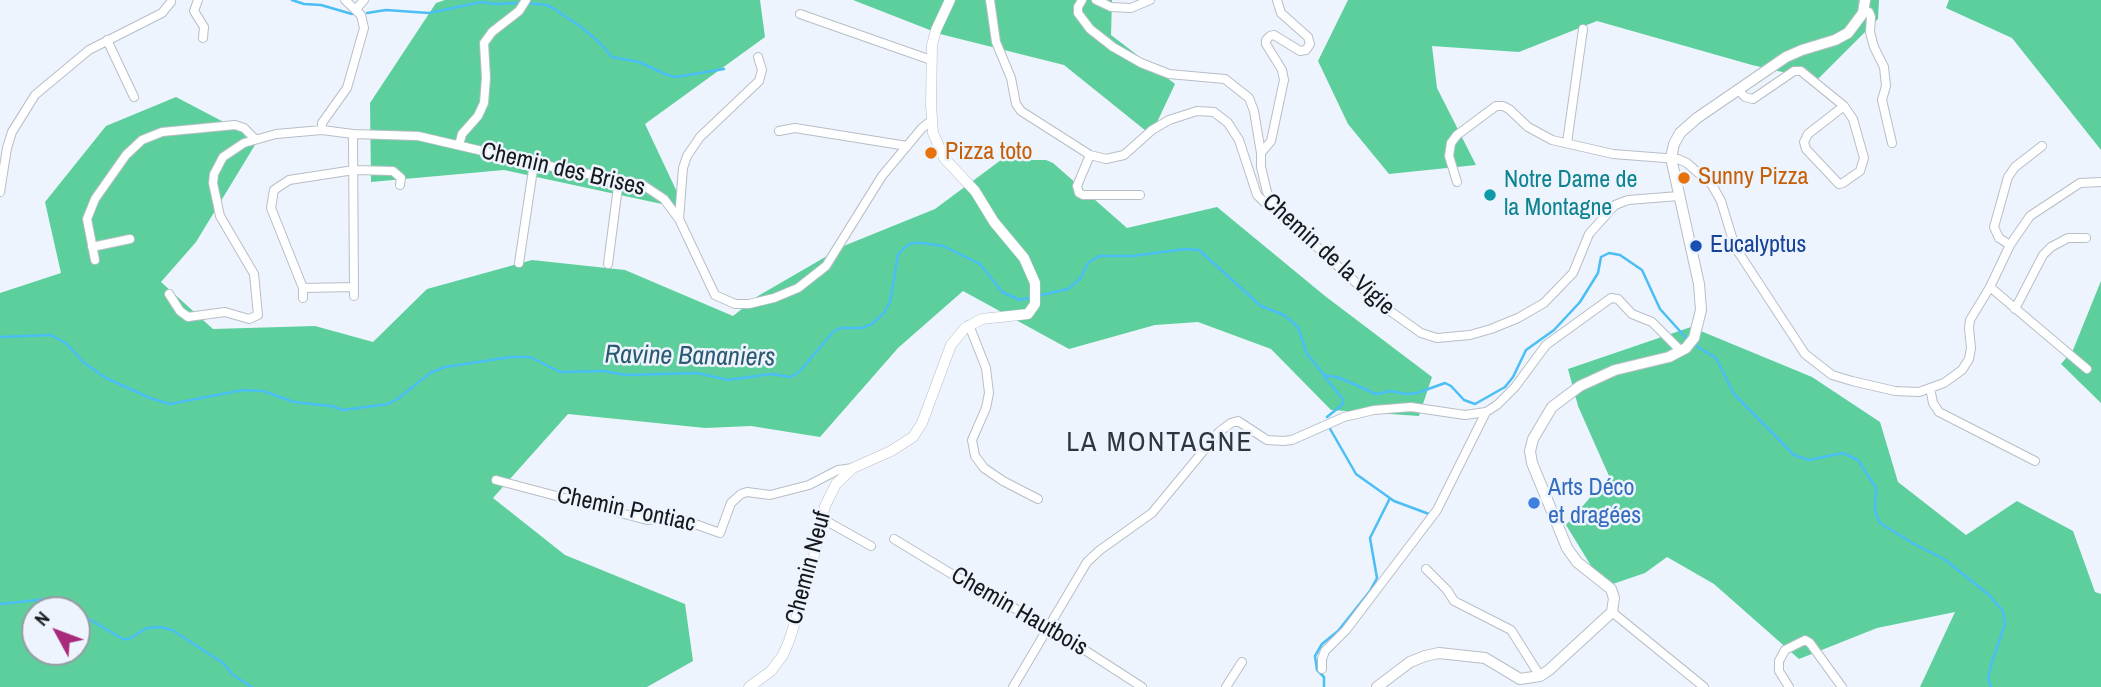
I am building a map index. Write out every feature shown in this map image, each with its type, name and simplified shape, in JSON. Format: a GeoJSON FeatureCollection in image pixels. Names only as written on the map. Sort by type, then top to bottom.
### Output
{"type":"FeatureCollection","features":[{"type":"Feature","properties":{"kind":"main road"},"geometry":{"type":"LineString","coordinates":[[1377,687],[1410,662],[1439,653],[1480,657],[1493,662],[1511,675],[1533,681],[1549,670],[1612,612],[1614,598],[1611,589],[1577,562],[1567,548],[1532,463],[1530,451],[1533,439],[1552,407],[1580,386],[1615,370],[1669,357],[1684,349],[1694,338],[1701,310],[1699,284],[1671,158],[1674,144],[1685,129],[1786,57],[1848,33],[1858,22],[1864,5]]}},
{"type":"Feature","properties":{"kind":"street"},"geometry":{"type":"LineString","coordinates":[[198,0],[194,12],[204,27],[203,38]]}},
{"type":"Feature","properties":{"kind":"street"},"geometry":{"type":"LineString","coordinates":[[322,130],[322,123],[347,88],[364,28],[364,20],[357,8],[345,0]]}},
{"type":"Feature","properties":{"kind":"street"},"geometry":{"type":"LineString","coordinates":[[357,8],[364,0]]}},
{"type":"Feature","properties":{"kind":"street"},"geometry":{"type":"LineString","coordinates":[[459,145],[462,134],[478,116],[484,103],[484,43],[526,0]]}},
{"type":"Feature","properties":{"kind":"street"},"geometry":{"type":"LineString","coordinates":[[950,0],[933,38],[931,60],[931,121],[938,145],[944,158],[975,191],[994,222],[1024,258],[1035,283],[1035,304],[1028,314],[982,319],[969,325],[986,368],[989,393],[986,408],[972,440],[975,456],[984,468],[1038,499]]}},
{"type":"Feature","properties":{"kind":"street"},"geometry":{"type":"LineString","coordinates":[[990,0],[996,42],[1011,78],[1016,104],[1021,111],[1090,155],[1077,186],[1079,193],[1140,195]]}},
{"type":"Feature","properties":{"kind":"street"},"geometry":{"type":"LineString","coordinates":[[1082,0],[1077,7],[1078,13],[1090,29],[1113,47],[1168,74],[1225,79],[1249,98],[1254,111],[1267,192],[1276,210]]}},
{"type":"Feature","properties":{"kind":"street"},"geometry":{"type":"LineString","coordinates":[[1096,0],[1111,7],[1122,8],[1140,6],[1150,0]]}},
{"type":"Feature","properties":{"kind":"street"},"geometry":{"type":"LineString","coordinates":[[1261,153],[1270,141],[1284,80],[1282,69],[1266,40],[1274,35],[1300,51],[1307,50],[1310,44],[1308,37],[1281,13],[1276,0]]}},
{"type":"Feature","properties":{"kind":"street"},"geometry":{"type":"LineString","coordinates":[[0,192],[12,132],[25,108],[45,85],[89,50],[162,13],[172,1]]}},
{"type":"Feature","properties":{"kind":"street"},"geometry":{"type":"LineString","coordinates":[[1864,5],[1871,17],[1870,32],[1874,47],[1884,67],[1886,86],[1882,100],[1892,143]]}},
{"type":"Feature","properties":{"kind":"street"},"geometry":{"type":"LineString","coordinates":[[800,14],[931,60]]}},
{"type":"Feature","properties":{"kind":"street"},"geometry":{"type":"LineString","coordinates":[[1567,143],[1583,29]]}},
{"type":"Feature","properties":{"kind":"street"},"geometry":{"type":"LineString","coordinates":[[107,40],[134,97]]}},
{"type":"Feature","properties":{"kind":"street"},"geometry":{"type":"LineString","coordinates":[[679,219],[683,168],[687,156],[700,137],[759,81],[762,70],[758,57]]}},
{"type":"Feature","properties":{"kind":"street"},"geometry":{"type":"LineString","coordinates":[[1738,90],[1745,97],[1753,99],[1794,71],[1801,71],[1844,106],[1853,119],[1864,158],[1860,171],[1839,184],[1805,149],[1804,142],[1808,134],[1844,106]]}},
{"type":"Feature","properties":{"kind":"street"},"geometry":{"type":"LineString","coordinates":[[1457,182],[1449,156],[1451,143],[1457,135],[1496,106],[1509,110],[1539,135],[1613,154],[1671,158],[1687,163],[1712,185],[1721,201],[1735,247],[1805,354],[1832,375],[1873,387],[1919,391],[1944,383],[1962,370],[1969,359],[1970,320],[1990,287],[2010,245],[2030,216],[2080,183],[2101,182]]}},
{"type":"Feature","properties":{"kind":"street","name":"Chemin de la Vigie"},"geometry":{"type":"LineString","coordinates":[[1090,155],[1106,159],[1124,155],[1152,130],[1169,120],[1197,111],[1214,112],[1228,124],[1239,140],[1257,195],[1300,226],[1317,247],[1376,301],[1421,333],[1437,338],[1470,335],[1491,329],[1544,303],[1573,273],[1589,234],[1615,205],[1628,200],[1679,196]]}},
{"type":"Feature","properties":{"kind":"street","name":"Chemin des Brises"},"geometry":{"type":"LineString","coordinates":[[169,294],[180,311],[188,317],[225,312],[249,319],[258,315],[254,274],[220,216],[213,183],[218,165],[231,150],[255,139],[276,134],[322,130],[418,136],[643,185],[657,192],[679,219],[715,295],[735,304],[749,304],[798,288],[825,266],[882,176],[931,121]]}},
{"type":"Feature","properties":{"kind":"street"},"geometry":{"type":"LineString","coordinates":[[95,260],[87,219],[95,199],[126,155],[142,140],[162,132],[235,125],[244,128],[255,139]]}},
{"type":"Feature","properties":{"kind":"street"},"geometry":{"type":"LineString","coordinates":[[779,131],[795,128],[907,146]]}},
{"type":"Feature","properties":{"kind":"street"},"geometry":{"type":"LineString","coordinates":[[303,288],[354,292],[353,134]]}},
{"type":"Feature","properties":{"kind":"street"},"geometry":{"type":"LineString","coordinates":[[2010,245],[1999,238],[1994,227],[2008,177],[2015,167],[2042,146]]}},
{"type":"Feature","properties":{"kind":"street"},"geometry":{"type":"LineString","coordinates":[[519,263],[534,163]]}},
{"type":"Feature","properties":{"kind":"street"},"geometry":{"type":"LineString","coordinates":[[303,298],[303,288],[272,213],[274,190],[289,180],[354,170],[393,171],[401,178],[400,185]]}},
{"type":"Feature","properties":{"kind":"street"},"geometry":{"type":"LineString","coordinates":[[608,264],[619,179]]}},
{"type":"Feature","properties":{"kind":"street"},"geometry":{"type":"LineString","coordinates":[[2015,309],[2043,256],[2051,247],[2068,238],[2086,238]]}},
{"type":"Feature","properties":{"kind":"street"},"geometry":{"type":"LineString","coordinates":[[92,247],[130,239]]}},
{"type":"Feature","properties":{"kind":"street"},"geometry":{"type":"LineString","coordinates":[[1990,287],[2087,369]]}},
{"type":"Feature","properties":{"kind":"street"},"geometry":{"type":"LineString","coordinates":[[1013,687],[1087,562],[1152,513],[1219,432],[1231,423],[1240,422],[1267,440],[1283,442],[1344,417],[1374,410],[1411,407],[1472,415],[1486,412],[1515,387],[1546,345],[1611,298],[1618,299],[1632,314],[1652,322],[1684,349]]}},
{"type":"Feature","properties":{"kind":"street","name":"Chemin Neuf"},"geometry":{"type":"LineString","coordinates":[[750,687],[771,671],[789,641],[808,582],[821,517],[832,490],[843,475],[853,468],[901,446],[913,437],[922,423],[951,345],[969,325]]}},
{"type":"Feature","properties":{"kind":"street"},"geometry":{"type":"LineString","coordinates":[[1930,388],[1933,403],[1939,412],[2035,461]]}},
{"type":"Feature","properties":{"kind":"street"},"geometry":{"type":"LineString","coordinates":[[1322,669],[1325,651],[1346,630],[1437,510],[1486,412]]}},
{"type":"Feature","properties":{"kind":"street","name":"Chemin Pontiac"},"geometry":{"type":"LineString","coordinates":[[496,480],[648,520],[678,518],[720,533],[731,503],[741,494],[747,492],[770,495],[809,485],[838,470],[853,468]]}},
{"type":"Feature","properties":{"kind":"street"},"geometry":{"type":"LineString","coordinates":[[821,517],[871,546]]}},
{"type":"Feature","properties":{"kind":"street","name":"Chemin Hautbois"},"geometry":{"type":"LineString","coordinates":[[894,539],[1049,627],[1142,687]]}},
{"type":"Feature","properties":{"kind":"street"},"geometry":{"type":"LineString","coordinates":[[1426,569],[1454,601],[1511,631],[1533,681]]}},
{"type":"Feature","properties":{"kind":"street"},"geometry":{"type":"LineString","coordinates":[[1612,612],[1704,687]]}},
{"type":"Feature","properties":{"kind":"street"},"geometry":{"type":"LineString","coordinates":[[1789,687],[1779,671],[1779,661],[1785,650],[1805,640],[1842,687]]}},
{"type":"Feature","properties":{"kind":"street"},"geometry":{"type":"LineString","coordinates":[[1226,687],[1242,662]]}},
{"type":"Feature","properties":{"kind":"green space"},"geometry":{"type":"Polygon","coordinates":[[[445,0],[760,0],[765,37],[645,124],[685,209],[504,170],[371,182],[370,103],[436,3],[445,0]]]}},
{"type":"Feature","properties":{"kind":"green space"},"geometry":{"type":"Polygon","coordinates":[[[853,0],[1112,0],[1111,35],[1175,84],[1151,135],[1064,65],[940,34],[853,0]]]}},
{"type":"Feature","properties":{"kind":"green space"},"geometry":{"type":"Polygon","coordinates":[[[1348,0],[1879,0],[1878,19],[1817,80],[1752,65],[1597,21],[1519,52],[1432,46],[1437,88],[1476,165],[1389,174],[1348,124],[1318,61],[1348,0]]]}},
{"type":"Feature","properties":{"kind":"green space"},"geometry":{"type":"Polygon","coordinates":[[[1949,0],[2101,0],[2101,150],[2012,38],[1946,8],[1949,0]]]}},
{"type":"Feature","properties":{"kind":"green space"},"geometry":{"type":"Polygon","coordinates":[[[176,97],[258,140],[196,242],[161,282],[213,329],[315,326],[373,342],[427,289],[532,260],[625,270],[733,316],[758,296],[846,245],[935,209],[1001,160],[1046,160],[1053,163],[1127,228],[1217,207],[1325,296],[1432,377],[1419,416],[1331,410],[1271,349],[1198,322],[1155,325],[1069,349],[963,291],[898,348],[820,437],[751,426],[705,428],[568,414],[493,498],[565,555],[685,604],[693,661],[647,687],[0,687],[0,293],[61,273],[45,202],[106,126],[176,97]]]}},
{"type":"Feature","properties":{"kind":"green space"},"geometry":{"type":"Polygon","coordinates":[[[2101,281],[2101,403],[2061,364],[2073,350],[2101,281]]]}},
{"type":"Feature","properties":{"kind":"green space"},"geometry":{"type":"Polygon","coordinates":[[[1691,327],[1812,377],[1880,422],[1898,482],[1966,535],[2017,501],[2073,531],[2095,592],[2101,594],[2101,687],[1920,687],[1955,612],[1877,628],[1799,659],[1714,584],[1667,557],[1645,573],[1604,587],[1566,525],[1609,476],[1578,406],[1568,369],[1691,327]]]}},
{"type":"Feature","properties":{"kind":"waterway"},"geometry":{"type":"LineString","coordinates":[[292,0],[352,14]]}},
{"type":"Feature","properties":{"kind":"waterway"},"geometry":{"type":"LineString","coordinates":[[367,13],[386,10],[429,13],[482,2],[520,3]]}},
{"type":"Feature","properties":{"kind":"waterway"},"geometry":{"type":"LineString","coordinates":[[527,3],[553,8],[581,27],[612,57],[639,62],[676,77],[724,69]]}},
{"type":"Feature","properties":{"kind":"waterway","name":"Ravine Bananiers"},"geometry":{"type":"LineString","coordinates":[[0,337],[51,335],[67,344],[84,363],[106,378],[170,404],[243,390],[263,391],[294,402],[344,410],[388,404],[430,373],[445,367],[511,357],[530,357],[560,372],[603,371],[626,375],[697,373],[728,380],[771,374],[791,377],[800,371],[833,332],[840,328],[862,328],[872,324],[884,313],[890,302],[898,255],[912,243],[922,243],[943,246],[980,264],[1002,292],[1020,300],[1068,289],[1080,279],[1088,263],[1099,256],[1199,250],[1261,306],[1284,315],[1298,327],[1307,354],[1324,375],[1340,378],[1376,394],[1391,391],[1417,393],[1445,383],[1464,400],[1475,404],[1505,387],[1526,350],[1554,330],[1580,302],[1598,273],[1601,257],[1609,253],[1620,255],[1642,270],[1660,309],[1688,340]]}},
{"type":"Feature","properties":{"kind":"waterway","name":"Ravine Bananiers"},"geometry":{"type":"LineString","coordinates":[[1693,344],[1716,358],[1734,394],[1794,455],[1809,460],[1843,453],[1858,460],[1876,488],[1875,511],[1880,523],[1944,559],[1988,594],[2003,611],[2005,624],[1988,678],[1991,687]]}},
{"type":"Feature","properties":{"kind":"waterway"},"geometry":{"type":"LineString","coordinates":[[1324,376],[1342,398],[1343,404],[1327,417]]}},
{"type":"Feature","properties":{"kind":"waterway"},"geometry":{"type":"LineString","coordinates":[[1329,427],[1356,474],[1394,501],[1429,514]]}},
{"type":"Feature","properties":{"kind":"waterway"},"geometry":{"type":"LineString","coordinates":[[1324,687],[1324,677],[1317,670],[1315,656],[1322,644],[1338,631],[1370,591],[1377,578],[1370,538],[1390,498]]}},
{"type":"Feature","properties":{"kind":"waterway"},"geometry":{"type":"LineString","coordinates":[[0,604],[21,602]]}},
{"type":"Feature","properties":{"kind":"waterway"},"geometry":{"type":"LineString","coordinates":[[91,620],[123,639],[129,639],[147,628],[172,630],[223,663],[233,675],[252,687]]}},
{"type":"Feature","properties":{"kind":"place","name":"Pizza toto"},"geometry":{"type":"Point","coordinates":[931,153]}},
{"type":"Feature","properties":{"kind":"place","name":"Sunny Pizza"},"geometry":{"type":"Point","coordinates":[1684,178]}},
{"type":"Feature","properties":{"kind":"place","name":"Notre Dame de la Montagne"},"geometry":{"type":"Point","coordinates":[1490,195]}},
{"type":"Feature","properties":{"kind":"place","name":"Eucalyptus"},"geometry":{"type":"Point","coordinates":[1696,246]}},
{"type":"Feature","properties":{"kind":"place","name":"Arts Déco et dragées"},"geometry":{"type":"Point","coordinates":[1534,503]}},
{"type":"Feature","properties":{"kind":"district","name":"LA MONTAGNE"},"geometry":{"type":"Point","coordinates":[1160,443]}}]}
